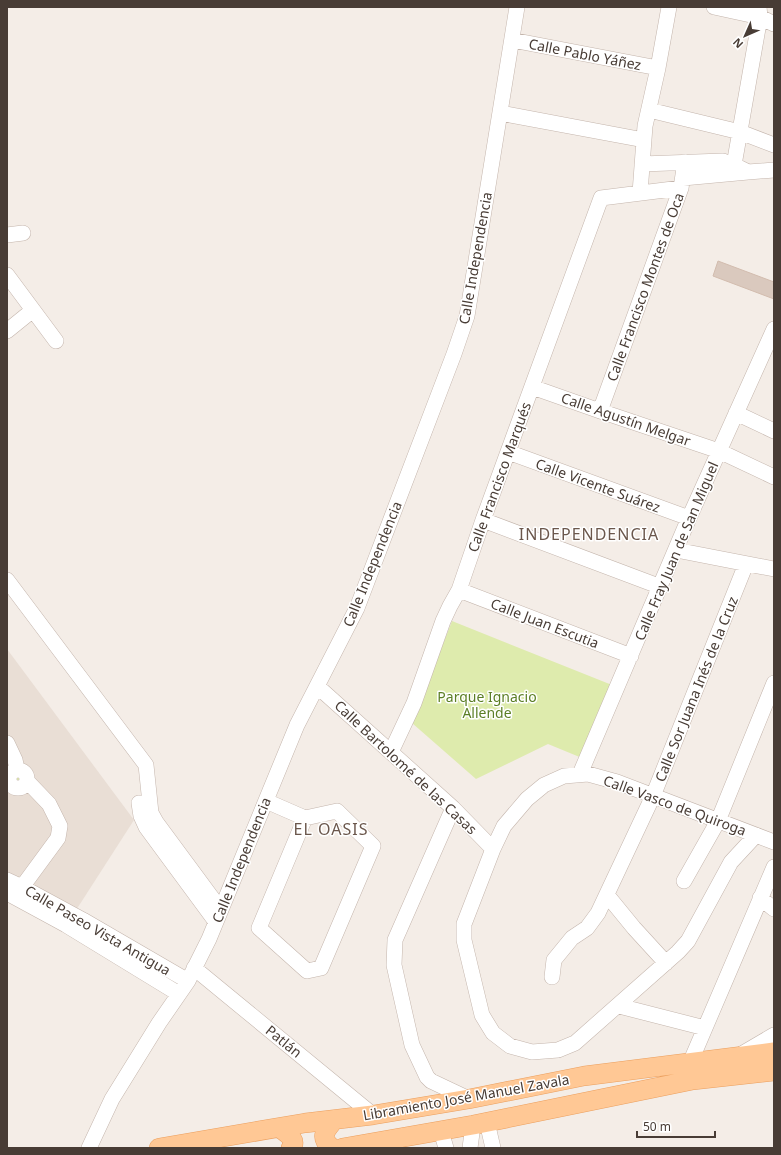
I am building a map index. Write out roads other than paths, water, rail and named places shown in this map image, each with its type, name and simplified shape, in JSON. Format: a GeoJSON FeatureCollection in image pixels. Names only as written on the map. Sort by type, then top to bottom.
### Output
{"type":"FeatureCollection","features":[{"type":"Feature","properties":{"kind":"main road","name":"Libramiento José Manuel Zavala"},"geometry":{"type":"LineString","coordinates":[[159,1148],[280,1128],[469,1100],[584,1076],[774,1052]]}},
{"type":"Feature","properties":{"kind":"main road","name":"Libramiento José Manuel Zavala"},"geometry":{"type":"LineString","coordinates":[[342,1148],[444,1139],[480,1124],[693,1080],[774,1071]]}},
{"type":"Feature","properties":{"kind":"main road"},"geometry":{"type":"LineString","coordinates":[[332,1148],[325,1141],[324,1136],[325,1131],[334,1120]]}},
{"type":"Feature","properties":{"kind":"main road"},"geometry":{"type":"LineString","coordinates":[[280,1128],[290,1135],[293,1140],[293,1145],[291,1148]]}},
{"type":"Feature","properties":{"kind":"street","name":"Calle Independencia"},"geometry":{"type":"LineString","coordinates":[[89,1148],[112,1099],[191,975],[218,916],[297,726],[357,608],[454,354],[467,316],[517,7]]}},
{"type":"Feature","properties":{"kind":"street"},"geometry":{"type":"LineString","coordinates":[[668,7],[644,140],[640,193],[682,183],[748,172],[774,170]]}},
{"type":"Feature","properties":{"kind":"street"},"geometry":{"type":"LineString","coordinates":[[714,7],[759,12],[774,24]]}},
{"type":"Feature","properties":{"kind":"street"},"geometry":{"type":"LineString","coordinates":[[734,165],[759,12]]}},
{"type":"Feature","properties":{"kind":"street","name":"Calle Pablo Yáñez"},"geometry":{"type":"LineString","coordinates":[[512,40],[658,68]]}},
{"type":"Feature","properties":{"kind":"street"},"geometry":{"type":"LineString","coordinates":[[649,110],[740,132],[774,145]]}},
{"type":"Feature","properties":{"kind":"street"},"geometry":{"type":"LineString","coordinates":[[500,113],[644,140]]}},
{"type":"Feature","properties":{"kind":"street"},"geometry":{"type":"LineString","coordinates":[[642,164],[724,161],[748,172]]}},
{"type":"Feature","properties":{"kind":"street","name":"Calle Francisco Montes de Oca"},"geometry":{"type":"LineString","coordinates":[[600,412],[682,183],[685,162]]}},
{"type":"Feature","properties":{"kind":"street","name":"Calle Francisco Marqués"},"geometry":{"type":"LineString","coordinates":[[391,752],[414,703],[443,622],[459,590],[483,520],[601,198],[640,193]]}},
{"type":"Feature","properties":{"kind":"street"},"geometry":{"type":"LineString","coordinates":[[7,235],[23,234]]}},
{"type":"Feature","properties":{"kind":"street"},"geometry":{"type":"LineString","coordinates":[[7,275],[56,341]]}},
{"type":"Feature","properties":{"kind":"street"},"geometry":{"type":"LineString","coordinates":[[7,331],[33,310]]}},
{"type":"Feature","properties":{"kind":"street","name":"Calle Fray Juan de San Miguel"},"geometry":{"type":"LineString","coordinates":[[580,774],[689,518],[774,329]]}},
{"type":"Feature","properties":{"kind":"street","name":"Calle Agustín Melgar"},"geometry":{"type":"LineString","coordinates":[[532,387],[600,412],[719,451],[774,477]]}},
{"type":"Feature","properties":{"kind":"street"},"geometry":{"type":"LineString","coordinates":[[736,413],[774,431]]}},
{"type":"Feature","properties":{"kind":"street","name":"Calle Vicente Suárez"},"geometry":{"type":"LineString","coordinates":[[508,452],[689,518]]}},
{"type":"Feature","properties":{"kind":"street"},"geometry":{"type":"LineString","coordinates":[[483,520],[661,586]]}},
{"type":"Feature","properties":{"kind":"street"},"geometry":{"type":"LineString","coordinates":[[676,550],[774,569]]}},
{"type":"Feature","properties":{"kind":"street","name":"Calle Sor Juana Inés de la Cruz"},"geometry":{"type":"LineString","coordinates":[[552,977],[554,960],[572,938],[587,928],[598,913],[654,796],[746,564]]}},
{"type":"Feature","properties":{"kind":"street"},"geometry":{"type":"LineString","coordinates":[[7,580],[141,760],[137,766],[139,801],[146,814],[146,826],[218,916]]}},
{"type":"Feature","properties":{"kind":"street","name":"Calle Juan Escutia"},"geometry":{"type":"LineString","coordinates":[[459,590],[631,656]]}},
{"type":"Feature","properties":{"kind":"street"},"geometry":{"type":"LineString","coordinates":[[684,881],[718,821],[774,683]]}},
{"type":"Feature","properties":{"kind":"street","name":"Calle Bartolomé de las Casas"},"geometry":{"type":"LineString","coordinates":[[317,686],[453,808],[493,849]]}},
{"type":"Feature","properties":{"kind":"street"},"geometry":{"type":"LineString","coordinates":[[7,743],[15,760],[17,769]]}},
{"type":"Feature","properties":{"kind":"street"},"geometry":{"type":"LineString","coordinates":[[15,892],[58,838],[60,826],[49,804],[27,781],[25,772],[17,769],[12,771],[9,776],[10,788],[19,788],[27,781]]}},
{"type":"Feature","properties":{"kind":"street","name":"Calle Vasco de Quiroga"},"geometry":{"type":"LineString","coordinates":[[756,835],[731,862],[688,941],[619,1006],[575,1043],[558,1050],[532,1052],[510,1046],[493,1033],[482,1015],[464,940],[464,924],[493,849],[504,826],[527,799],[544,785],[564,776],[588,774],[617,782],[718,821],[756,835],[774,842]]}},
{"type":"Feature","properties":{"kind":"street"},"geometry":{"type":"LineString","coordinates":[[266,801],[305,818],[337,811],[373,846],[322,968],[307,972],[259,928],[305,818]]}},
{"type":"Feature","properties":{"kind":"street"},"geometry":{"type":"LineString","coordinates":[[453,808],[395,940],[394,965],[412,1046],[427,1077],[431,1081],[469,1100]]}},
{"type":"Feature","properties":{"kind":"street"},"geometry":{"type":"LineString","coordinates":[[690,1063],[774,867]]}},
{"type":"Feature","properties":{"kind":"street","name":"Calle Paseo Vista Antigua"},"geometry":{"type":"LineString","coordinates":[[7,880],[15,892],[79,925],[191,975]]}},
{"type":"Feature","properties":{"kind":"street"},"geometry":{"type":"LineString","coordinates":[[607,895],[634,928],[666,963]]}},
{"type":"Feature","properties":{"kind":"street"},"geometry":{"type":"LineString","coordinates":[[760,898],[774,909]]}},
{"type":"Feature","properties":{"kind":"street","name":"Calle Paseo Vista Antigua"},"geometry":{"type":"LineString","coordinates":[[79,925],[179,994]]}},
{"type":"Feature","properties":{"kind":"street","name":"Patlán"},"geometry":{"type":"LineString","coordinates":[[191,975],[373,1115]]}},
{"type":"Feature","properties":{"kind":"street"},"geometry":{"type":"LineString","coordinates":[[619,1006],[705,1028]]}},
{"type":"Feature","properties":{"kind":"street"},"geometry":{"type":"LineString","coordinates":[[736,1057],[774,1035]]}},
{"type":"Feature","properties":{"kind":"street"},"geometry":{"type":"LineString","coordinates":[[470,1148],[480,1124]]}},
{"type":"Feature","properties":{"kind":"street"},"geometry":{"type":"LineString","coordinates":[[480,1124],[493,1148]]}},
{"type":"Feature","properties":{"kind":"district","name":"INDEPENDENCIA"},"geometry":{"type":"Point","coordinates":[589,534]}},
{"type":"Feature","properties":{"kind":"district","name":"EL OASIS"},"geometry":{"type":"Point","coordinates":[331,829]}},
{"type":"Feature","properties":{"kind":"park label","name":"Parque Ignacio Allende"},"geometry":{"type":"Point","coordinates":[487,704]}}]}
